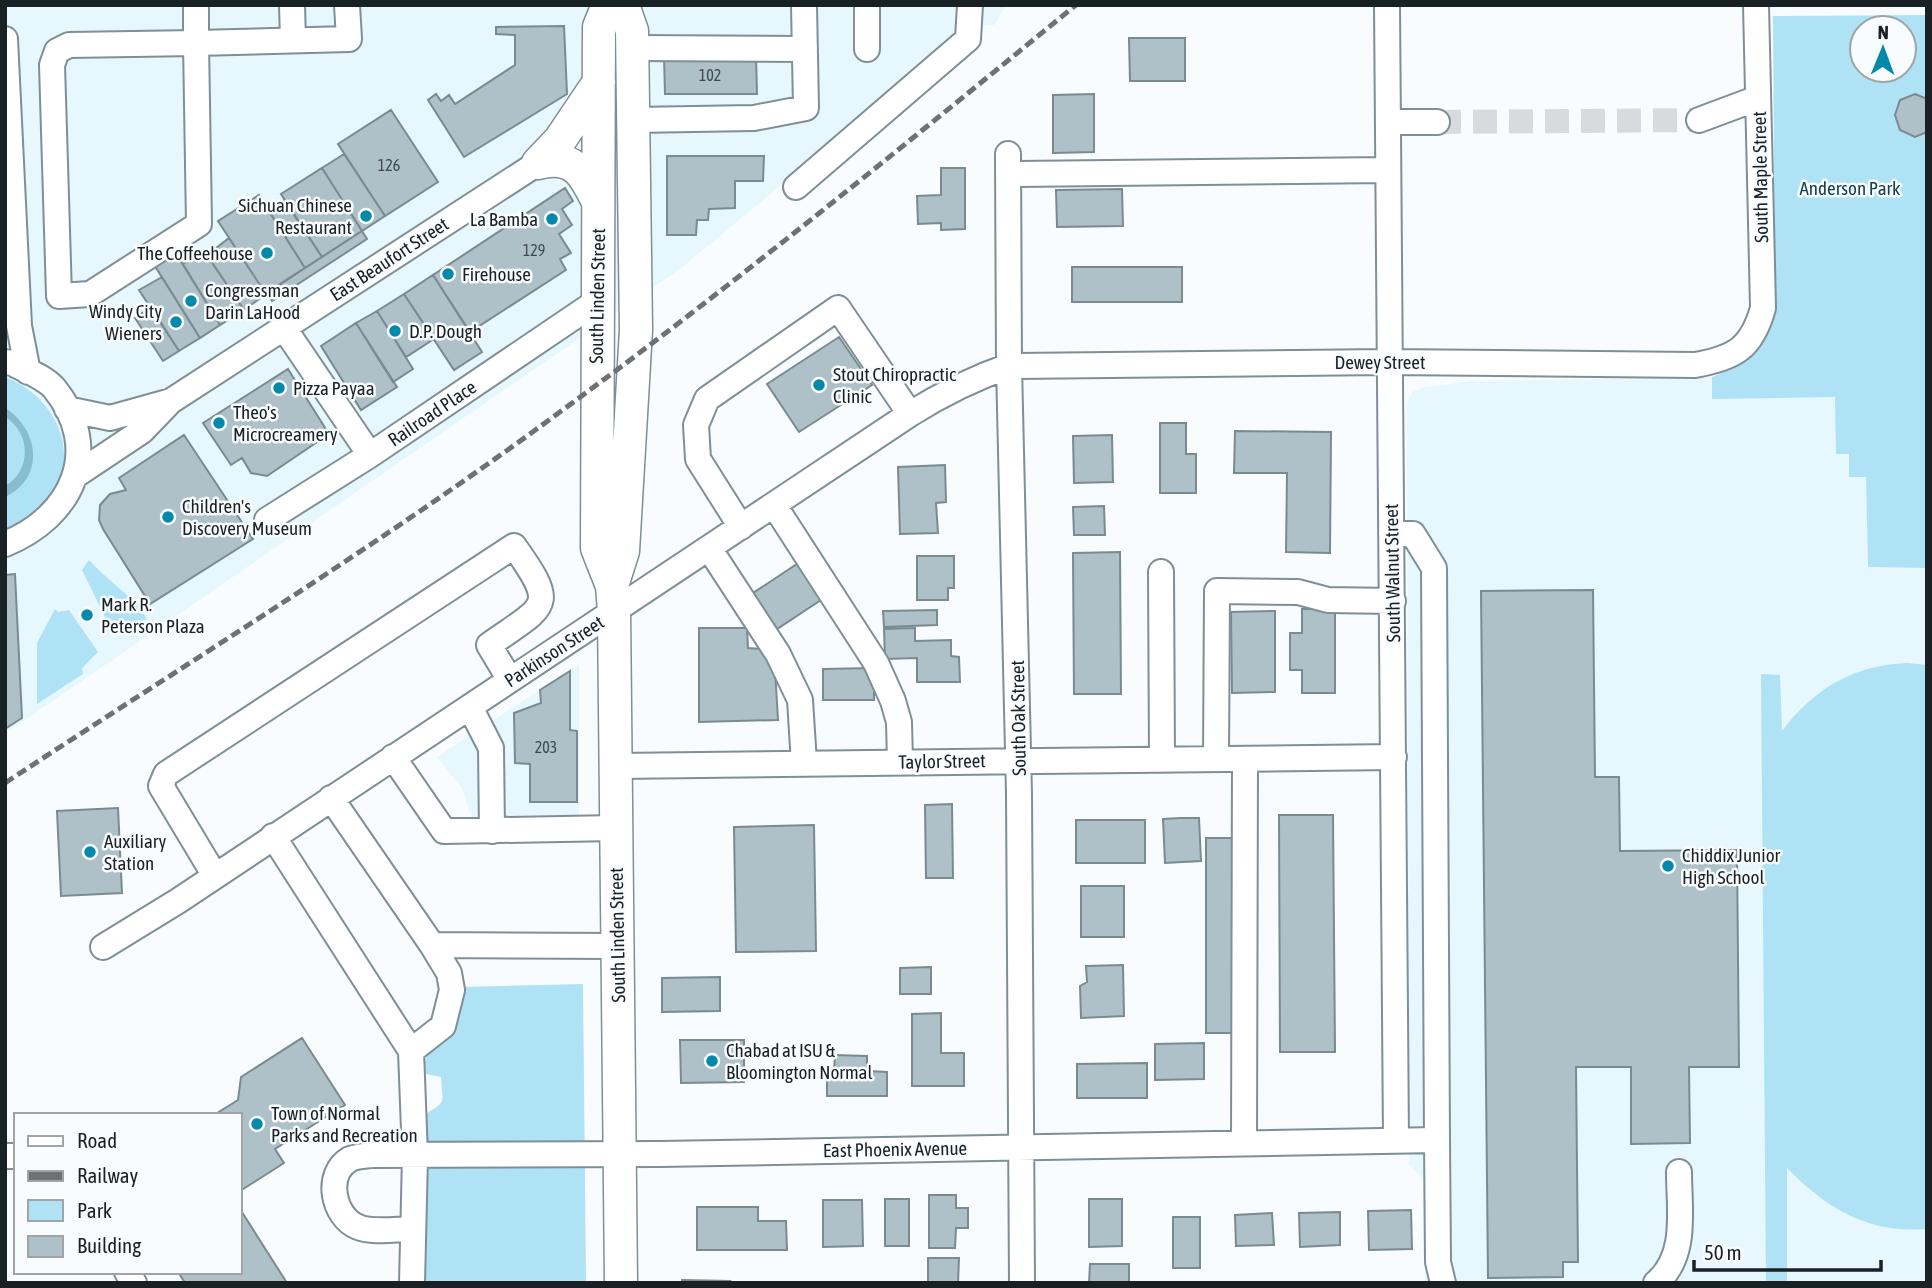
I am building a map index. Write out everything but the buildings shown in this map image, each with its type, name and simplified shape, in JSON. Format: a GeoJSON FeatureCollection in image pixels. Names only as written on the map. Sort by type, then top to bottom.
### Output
{"type":"FeatureCollection","features":[{"type":"Feature","properties":{"kind":"main road","name":"South Linden Street"},"geometry":{"type":"LineString","coordinates":[[608,5],[599,27],[597,548],[613,599]]}},
{"type":"Feature","properties":{"kind":"main road","name":"South Linden Street"},"geometry":{"type":"LineString","coordinates":[[621,1283],[613,599],[623,551],[636,330],[633,48],[632,32],[623,5]]}},
{"type":"Feature","properties":{"kind":"main road"},"geometry":{"type":"LineString","coordinates":[[538,163],[559,140],[599,82]]}},
{"type":"Feature","properties":{"kind":"main road"},"geometry":{"type":"LineString","coordinates":[[538,163],[552,159],[573,165],[585,173],[598,203]]}},
{"type":"Feature","properties":{"kind":"street"},"geometry":{"type":"LineString","coordinates":[[196,5],[196,43],[199,224],[90,295],[59,296],[52,65],[57,51],[69,44],[196,43],[349,39],[347,5]]}},
{"type":"Feature","properties":{"kind":"street"},"geometry":{"type":"LineString","coordinates":[[292,5],[293,40]]}},
{"type":"Feature","properties":{"kind":"street"},"geometry":{"type":"LineString","coordinates":[[633,121],[754,118],[806,108],[804,5]]}},
{"type":"Feature","properties":{"kind":"street"},"geometry":{"type":"LineString","coordinates":[[867,5],[867,49]]}},
{"type":"Feature","properties":{"kind":"street"},"geometry":{"type":"LineString","coordinates":[[796,187],[968,39],[970,5]]}},
{"type":"Feature","properties":{"kind":"street","name":"South Walnut Street"},"geometry":{"type":"LineString","coordinates":[[1387,5],[1387,362],[1393,601],[1396,1140]]}},
{"type":"Feature","properties":{"kind":"street","name":"South Maple Street"},"geometry":{"type":"LineString","coordinates":[[1745,345],[1758,327],[1763,308],[1756,5]]}},
{"type":"Feature","properties":{"kind":"street"},"geometry":{"type":"LineString","coordinates":[[5,39],[19,326],[28,372]]}},
{"type":"Feature","properties":{"kind":"street"},"geometry":{"type":"LineString","coordinates":[[633,48],[805,49]]}},
{"type":"Feature","properties":{"kind":"street"},"geometry":{"type":"LineString","coordinates":[[1699,120],[1758,98]]}},
{"type":"Feature","properties":{"kind":"street"},"geometry":{"type":"LineString","coordinates":[[1388,122],[1437,122]]}},
{"type":"Feature","properties":{"kind":"street","name":"East Beaufort Street"},"geometry":{"type":"LineString","coordinates":[[76,475],[142,431],[171,401],[538,163]]}},
{"type":"Feature","properties":{"kind":"street","name":"South Oak Street"},"geometry":{"type":"LineString","coordinates":[[1022,1283],[1019,760],[1009,366],[1008,164],[1388,170]]}},
{"type":"Feature","properties":{"kind":"street","name":"Railroad Place"},"geometry":{"type":"LineString","coordinates":[[267,520],[370,455],[596,302]]}},
{"type":"Feature","properties":{"kind":"street"},"geometry":{"type":"LineString","coordinates":[[741,527],[698,459],[696,425],[707,399],[838,308],[910,414]]}},
{"type":"Feature","properties":{"kind":"street"},"geometry":{"type":"LineString","coordinates":[[284,328],[370,455]]}},
{"type":"Feature","properties":{"kind":"street","name":"Dewey Street"},"geometry":{"type":"LineString","coordinates":[[1009,366],[1387,362],[1695,365],[1732,355],[1745,345]]}},
{"type":"Feature","properties":{"kind":"street"},"geometry":{"type":"LineString","coordinates":[[5,362],[28,372],[54,389],[76,433],[78,455],[76,475],[64,502],[48,520],[27,535],[5,544]]}},
{"type":"Feature","properties":{"kind":"street","name":"Parkinson Street"},"geometry":{"type":"LineString","coordinates":[[103,947],[510,680],[613,599],[709,548],[951,389],[1009,366]]}},
{"type":"Feature","properties":{"kind":"street","name":"East Beaufort Street"},"geometry":{"type":"LineString","coordinates":[[66,409],[110,418],[171,401]]}},
{"type":"Feature","properties":{"kind":"street"},"geometry":{"type":"LineString","coordinates":[[774,505],[876,663],[899,722],[900,762]]}},
{"type":"Feature","properties":{"kind":"street"},"geometry":{"type":"LineString","coordinates":[[1391,534],[1413,534],[1434,568],[1438,1262],[1443,1283]]}},
{"type":"Feature","properties":{"kind":"street"},"geometry":{"type":"LineString","coordinates":[[215,876],[161,786],[166,774],[514,546],[541,587],[542,601],[534,613],[489,645],[510,680]]}},
{"type":"Feature","properties":{"kind":"street"},"geometry":{"type":"LineString","coordinates":[[709,548],[778,654],[800,700],[804,763]]}},
{"type":"Feature","properties":{"kind":"street"},"geometry":{"type":"LineString","coordinates":[[1161,572],[1162,759]]}},
{"type":"Feature","properties":{"kind":"street"},"geometry":{"type":"LineString","coordinates":[[1216,758],[1217,591],[1298,592],[1328,600],[1393,601]]}},
{"type":"Feature","properties":{"kind":"street"},"geometry":{"type":"LineString","coordinates":[[470,707],[491,748],[492,831]]}},
{"type":"Feature","properties":{"kind":"street"},"geometry":{"type":"LineString","coordinates":[[393,757],[444,831],[616,828]]}},
{"type":"Feature","properties":{"kind":"street","name":"Taylor Street"},"geometry":{"type":"LineString","coordinates":[[616,766],[1394,757]]}},
{"type":"Feature","properties":{"kind":"street"},"geometry":{"type":"LineString","coordinates":[[1244,1143],[1245,758]]}},
{"type":"Feature","properties":{"kind":"street"},"geometry":{"type":"LineString","coordinates":[[331,798],[449,973],[452,990],[443,1026],[411,1051]]}},
{"type":"Feature","properties":{"kind":"street"},"geometry":{"type":"LineString","coordinates":[[273,836],[411,1051],[405,1156],[413,1229],[412,1283]]}},
{"type":"Feature","properties":{"kind":"street"},"geometry":{"type":"LineString","coordinates":[[432,945],[618,946]]}},
{"type":"Feature","properties":{"kind":"street","name":"East Phoenix Avenue"},"geometry":{"type":"LineString","coordinates":[[405,1156],[1437,1140]]}},
{"type":"Feature","properties":{"kind":"street"},"geometry":{"type":"LineString","coordinates":[[405,1156],[372,1155],[349,1160],[342,1168],[334,1191],[335,1204],[341,1215],[361,1228],[413,1229]]}},
{"type":"Feature","properties":{"kind":"street"},"geometry":{"type":"LineString","coordinates":[[1656,1283],[1667,1274],[1679,1246],[1679,1172]]}},
{"type":"Feature","properties":{"kind":"shaded area"},"geometry":{"type":"Polygon","coordinates":[[[5,5],[1006,5],[994,25],[958,27],[932,60],[680,269],[5,734],[5,5]]]}},
{"type":"Feature","properties":{"kind":"shaded area","name":"Chiddix Junior High School"},"geometry":{"type":"Polygon","coordinates":[[[1712,377],[1713,398],[1836,397],[1836,454],[1849,454],[1866,476],[1868,567],[1927,568],[1927,1283],[1425,1283],[1423,1178],[1409,1165],[1407,403],[1412,392],[1425,387],[1474,381],[1712,377]]]}},
{"type":"Feature","properties":{"kind":"shaded area"},"geometry":{"type":"Polygon","coordinates":[[[5,408],[25,428],[33,453],[27,478],[18,489],[5,497],[5,486],[20,471],[25,452],[20,432],[5,417],[5,408]]]}},
{"type":"Feature","properties":{"kind":"shaded area"},"geometry":{"type":"Polygon","coordinates":[[[579,664],[579,826],[475,827],[462,789],[437,757],[579,664]]]}},
{"type":"Feature","properties":{"kind":"green space","name":"Anderson Park"},"geometry":{"type":"Polygon","coordinates":[[[1918,15],[1927,15],[1927,568],[1868,567],[1866,477],[1849,477],[1849,454],[1836,454],[1835,397],[1712,399],[1712,377],[1736,366],[1754,350],[1767,330],[1775,305],[1773,16],[1848,16],[1848,84],[1918,84],[1918,15]]]}},
{"type":"Feature","properties":{"kind":"green space"},"geometry":{"type":"Polygon","coordinates":[[[5,377],[30,391],[49,410],[60,432],[64,455],[61,478],[50,499],[32,517],[5,529],[5,377]]]}},
{"type":"Feature","properties":{"kind":"green space"},"geometry":{"type":"Polygon","coordinates":[[[89,560],[147,619],[112,631],[82,570],[89,560]]]}},
{"type":"Feature","properties":{"kind":"green space"},"geometry":{"type":"Polygon","coordinates":[[[55,609],[58,612],[69,610],[98,652],[82,668],[83,674],[37,704],[37,643],[55,609]]]}},
{"type":"Feature","properties":{"kind":"green space"},"geometry":{"type":"Polygon","coordinates":[[[1907,663],[1927,665],[1927,1229],[1886,1227],[1849,1215],[1817,1195],[1787,1168],[1787,1283],[1766,1283],[1761,674],[1780,675],[1782,731],[1807,703],[1836,682],[1869,669],[1907,663]]]}},
{"type":"Feature","properties":{"kind":"green space"},"geometry":{"type":"Polygon","coordinates":[[[583,984],[586,1283],[426,1283],[425,1114],[440,1103],[442,1097],[441,1077],[426,1074],[423,1065],[428,1054],[441,1040],[461,987],[583,984]]]}},
{"type":"Feature","properties":{"kind":"tunnel"},"geometry":{"type":"LineString","coordinates":[[1437,122],[1699,120]]}},
{"type":"Feature","properties":{"kind":"railway"},"geometry":{"type":"LineString","coordinates":[[5,783],[287,600],[564,409],[759,261],[1076,5]]}},
{"type":"Feature","properties":{"kind":"place","name":"Sichuan Chinese Restaurant"},"geometry":{"type":"Point","coordinates":[366,216]}},
{"type":"Feature","properties":{"kind":"place","name":"La Bamba"},"geometry":{"type":"Point","coordinates":[552,219]}},
{"type":"Feature","properties":{"kind":"place","name":"The Coffeehouse"},"geometry":{"type":"Point","coordinates":[267,253]}},
{"type":"Feature","properties":{"kind":"place","name":"Firehouse"},"geometry":{"type":"Point","coordinates":[448,274]}},
{"type":"Feature","properties":{"kind":"place","name":"Congressman Darin LaHood"},"geometry":{"type":"Point","coordinates":[191,301]}},
{"type":"Feature","properties":{"kind":"place","name":"Windy City Wieners"},"geometry":{"type":"Point","coordinates":[176,322]}},
{"type":"Feature","properties":{"kind":"place","name":"D.P. Dough"},"geometry":{"type":"Point","coordinates":[395,331]}},
{"type":"Feature","properties":{"kind":"place","name":"Stout Chiropractic Clinic"},"geometry":{"type":"Point","coordinates":[819,385]}},
{"type":"Feature","properties":{"kind":"place","name":"Pizza Payaa"},"geometry":{"type":"Point","coordinates":[279,388]}},
{"type":"Feature","properties":{"kind":"place","name":"Theo's Microcreamery"},"geometry":{"type":"Point","coordinates":[219,423]}},
{"type":"Feature","properties":{"kind":"place","name":"Children's Discovery Museum"},"geometry":{"type":"Point","coordinates":[168,517]}},
{"type":"Feature","properties":{"kind":"place","name":"Mark R. Peterson Plaza"},"geometry":{"type":"Point","coordinates":[87,615]}},
{"type":"Feature","properties":{"kind":"place","name":"Auxiliary Station"},"geometry":{"type":"Point","coordinates":[90,852]}},
{"type":"Feature","properties":{"kind":"place","name":"Chiddix Junior High School"},"geometry":{"type":"Point","coordinates":[1668,866]}},
{"type":"Feature","properties":{"kind":"place","name":"Chabad at ISU & Bloomington Normal"},"geometry":{"type":"Point","coordinates":[712,1061]}},
{"type":"Feature","properties":{"kind":"place","name":"Town of Normal Parks and Recreation"},"geometry":{"type":"Point","coordinates":[257,1124]}}]}
